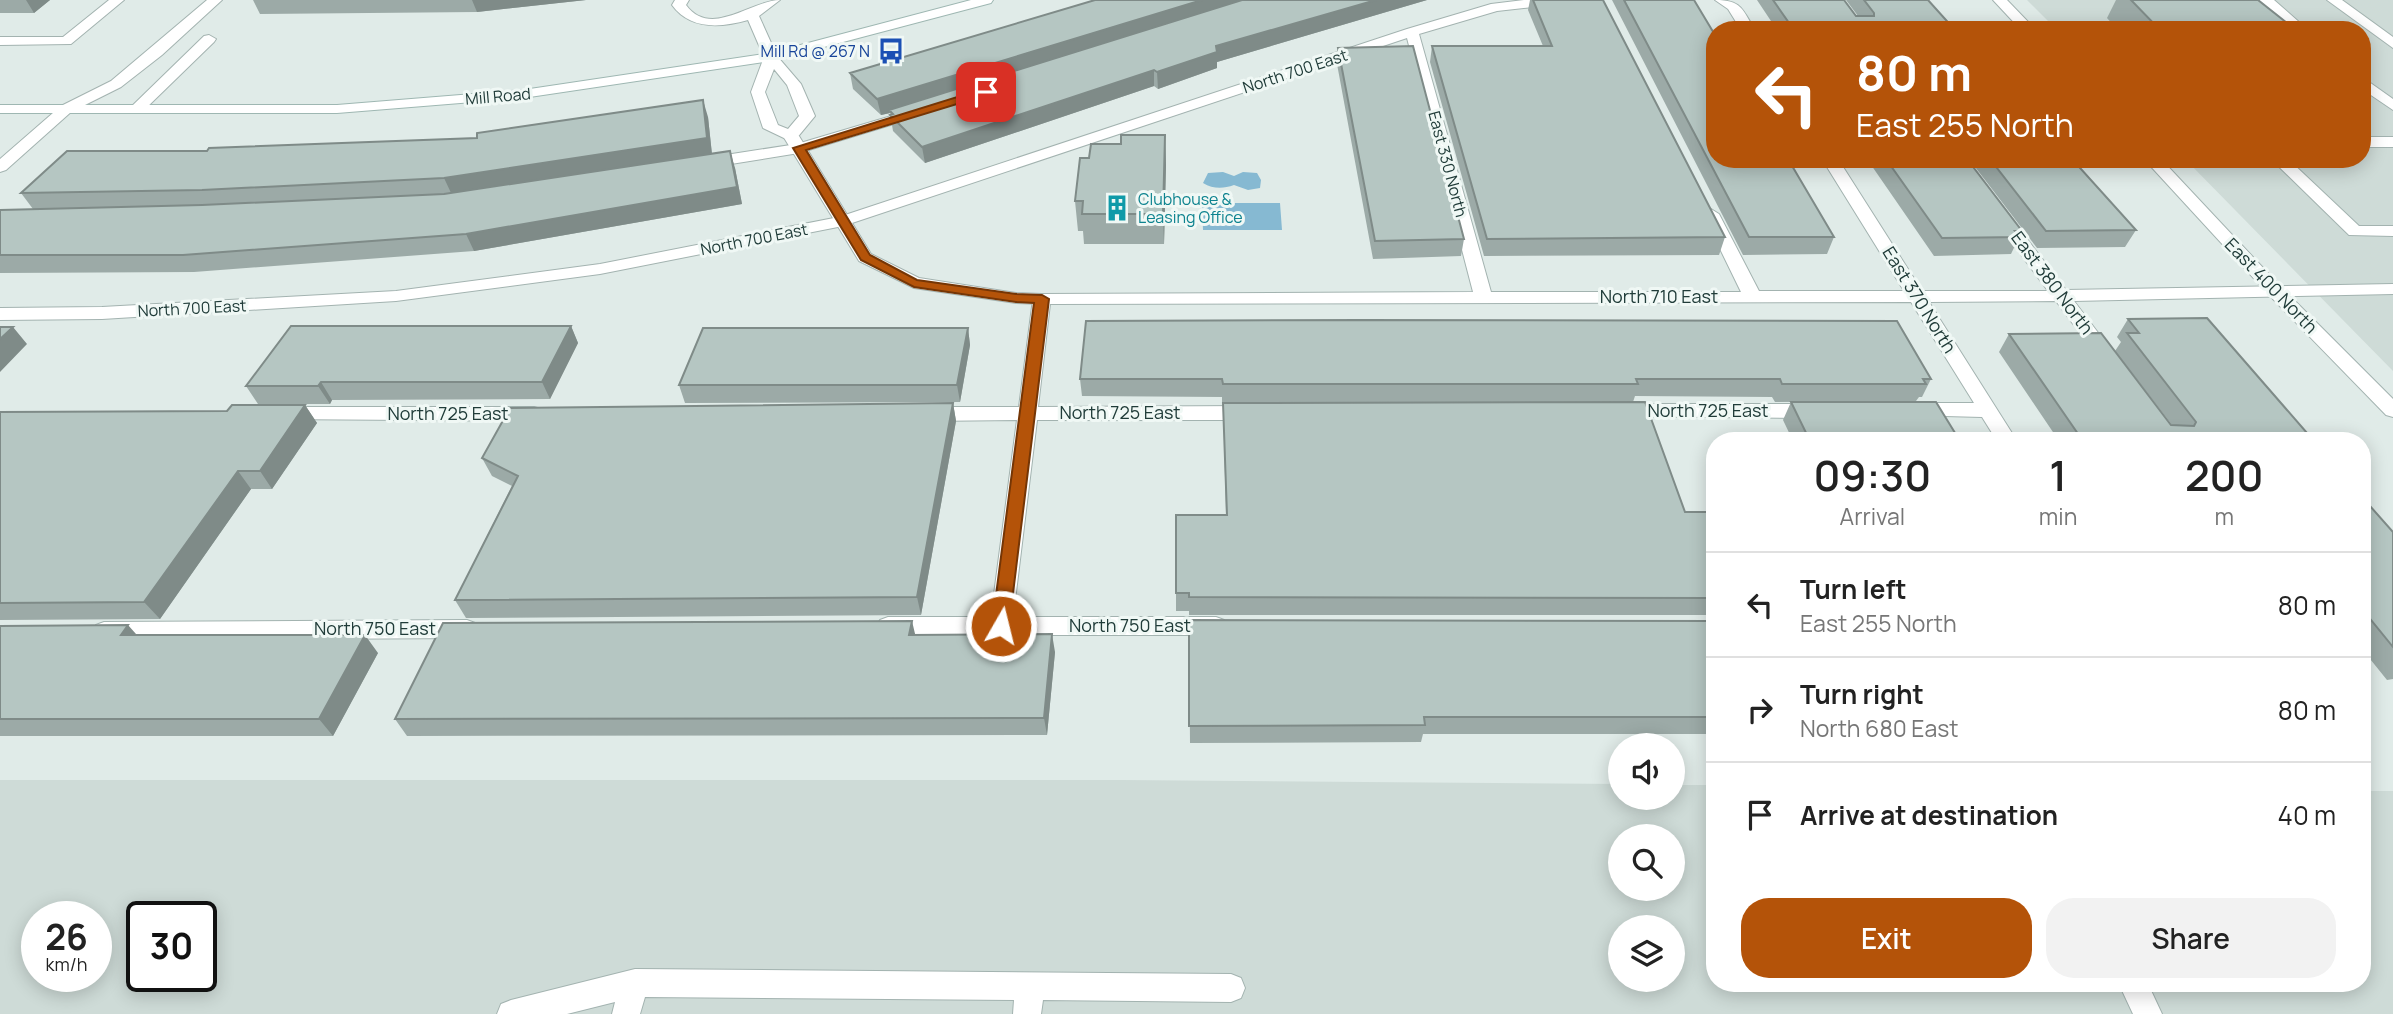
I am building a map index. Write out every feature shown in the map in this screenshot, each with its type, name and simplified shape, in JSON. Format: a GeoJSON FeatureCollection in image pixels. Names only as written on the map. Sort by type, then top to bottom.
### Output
{"type":"FeatureCollection","features":[{"type":"Feature","properties":{"kind":"street"},"geometry":{"type":"LineString","coordinates":[[0,41],[66,41],[117,0]]}},
{"type":"Feature","properties":{"kind":"street"},"geometry":{"type":"LineString","coordinates":[[0,167],[66,109],[116,84],[157,52],[215,0]]}},
{"type":"Feature","properties":{"kind":"street"},"geometry":{"type":"LineString","coordinates":[[681,0],[679,5],[682,12],[703,20],[736,19],[752,15],[763,10],[773,0]]}},
{"type":"Feature","properties":{"kind":"street","name":"Mill Road"},"geometry":{"type":"LineString","coordinates":[[0,109],[337,109],[523,94],[771,57],[986,0]]}},
{"type":"Feature","properties":{"kind":"street","name":"North 700 East"},"geometry":{"type":"LineString","coordinates":[[0,314],[102,313],[396,296],[600,269],[843,221],[1412,32],[1496,7],[1561,0]]}},
{"type":"Feature","properties":{"kind":"street"},"geometry":{"type":"LineString","coordinates":[[1722,0],[1733,6],[1742,21]]}},
{"type":"Feature","properties":{"kind":"street"},"geometry":{"type":"LineString","coordinates":[[2000,0],[2020,21]]}},
{"type":"Feature","properties":{"kind":"street"},"geometry":{"type":"LineString","coordinates":[[2266,0],[2290,21]]}},
{"type":"Feature","properties":{"kind":"street"},"geometry":{"type":"LineString","coordinates":[[2334,0],[2362,21]]}},
{"type":"Feature","properties":{"kind":"street"},"geometry":{"type":"LineString","coordinates":[[752,15],[771,57],[794,84],[807,116],[795,142]]}},
{"type":"Feature","properties":{"kind":"street"},"geometry":{"type":"LineString","coordinates":[[2371,28],[2393,44]]}},
{"type":"Feature","properties":{"kind":"street","name":"East 330 North"},"geometry":{"type":"LineString","coordinates":[[1412,32],[1483,296]]}},
{"type":"Feature","properties":{"kind":"street"},"geometry":{"type":"LineString","coordinates":[[137,109],[209,38]]}},
{"type":"Feature","properties":{"kind":"street","name":"North 710 East"},"geometry":{"type":"LineString","coordinates":[[771,57],[758,92],[771,128],[795,142],[865,257],[914,283],[1016,298],[1042,299],[2061,296],[2276,292]]}},
{"type":"Feature","properties":{"kind":"street"},"geometry":{"type":"LineString","coordinates":[[2371,87],[2393,99]]}},
{"type":"Feature","properties":{"kind":"street"},"geometry":{"type":"LineString","coordinates":[[2371,88],[2393,106]]}},
{"type":"Feature","properties":{"kind":"street"},"geometry":{"type":"LineString","coordinates":[[692,165],[932,108]]}},
{"type":"Feature","properties":{"kind":"street"},"geometry":{"type":"LineString","coordinates":[[2371,142],[2393,142]]}},
{"type":"Feature","properties":{"kind":"street","name":"East 370 North"},"geometry":{"type":"LineString","coordinates":[[1836,168],[2002,432]]}},
{"type":"Feature","properties":{"kind":"street","name":"East 400 North"},"geometry":{"type":"LineString","coordinates":[[2160,168],[2276,292],[2393,410]]}},
{"type":"Feature","properties":{"kind":"street"},"geometry":{"type":"LineString","coordinates":[[2288,168],[2356,232],[2393,232]]}},
{"type":"Feature","properties":{"kind":"street"},"geometry":{"type":"LineString","coordinates":[[1703,198],[1754,297]]}},
{"type":"Feature","properties":{"kind":"street","name":"East 380 North"},"geometry":{"type":"LineString","coordinates":[[1989,201],[2116,368]]}},
{"type":"Feature","properties":{"kind":"street"},"geometry":{"type":"LineString","coordinates":[[2276,292],[2393,289]]}},
{"type":"Feature","properties":{"kind":"street"},"geometry":{"type":"LineString","coordinates":[[1001,626],[1042,299]]}},
{"type":"Feature","properties":{"kind":"street"},"geometry":{"type":"LineString","coordinates":[[1891,411],[1989,410]]}},
{"type":"Feature","properties":{"kind":"street","name":"North 725 East"},"geometry":{"type":"LineString","coordinates":[[1599,412],[1835,411]]}},
{"type":"Feature","properties":{"kind":"street","name":"North 725 East"},"geometry":{"type":"LineString","coordinates":[[903,414],[1265,413]]}},
{"type":"Feature","properties":{"kind":"street","name":"North 725 East"},"geometry":{"type":"LineString","coordinates":[[264,414],[556,414]]}},
{"type":"Feature","properties":{"kind":"street","name":"North 750 East"},"geometry":{"type":"LineString","coordinates":[[862,627],[1234,626]]}},
{"type":"Feature","properties":{"kind":"street","name":"North 750 East"},"geometry":{"type":"LineString","coordinates":[[83,631],[486,629]]}},
{"type":"Feature","properties":{"kind":"street"},"geometry":{"type":"LineString","coordinates":[[626,1014],[635,983]]}},
{"type":"Feature","properties":{"kind":"street"},"geometry":{"type":"LineString","coordinates":[[511,1014],[635,983],[1029,1000],[1231,988]]}},
{"type":"Feature","properties":{"kind":"street"},"geometry":{"type":"LineString","coordinates":[[2137,992],[2148,1014]]}},
{"type":"Feature","properties":{"kind":"shaded area"},"geometry":{"type":"Polygon","coordinates":[[[2027,0],[2393,0],[2393,371],[2194,168],[2371,168],[2371,21],[2048,21],[2027,0]]]}},
{"type":"Feature","properties":{"kind":"shaded area"},"geometry":{"type":"Polygon","coordinates":[[[0,780],[1123,780],[1608,784],[1608,810],[1685,810],[1685,785],[1706,785],[1706,992],[2371,992],[2371,791],[2393,791],[2393,1014],[0,1014],[0,780]]]}},
{"type":"Feature","properties":{"kind":"water"},"geometry":{"type":"Polygon","coordinates":[[[1223,172],[1234,176],[1243,172],[1257,173],[1261,180],[1260,188],[1248,190],[1234,185],[1218,188],[1203,183],[1208,173],[1223,172]]]}},
{"type":"Feature","properties":{"kind":"water"},"geometry":{"type":"Polygon","coordinates":[[[1202,203],[1280,203],[1282,230],[1203,230],[1202,203]]]}},
{"type":"Feature","properties":{"kind":"building"},"geometry":{"type":"Polygon","coordinates":[[[1095,0],[1202,0],[877,99],[850,73],[1095,0]]]}},
{"type":"Feature","properties":{"kind":"building"},"geometry":{"type":"Polygon","coordinates":[[[1242,0],[1376,0],[1216,46],[1217,52],[1157,72],[1154,70],[922,147],[890,115],[893,114],[889,110],[1242,0]]]}},
{"type":"Feature","properties":{"kind":"building"},"geometry":{"type":"Polygon","coordinates":[[[1533,0],[1603,0],[1725,237],[1487,239],[1432,46],[1552,46],[1533,0]]]}},
{"type":"Feature","properties":{"kind":"building"},"geometry":{"type":"Polygon","coordinates":[[[1624,0],[1694,0],[1707,21],[1706,155],[1624,0]]]}},
{"type":"Feature","properties":{"kind":"building"},"geometry":{"type":"Polygon","coordinates":[[[1773,0],[1844,0],[1856,16],[1874,16],[1864,0],[1928,0],[1947,21],[1788,21],[1773,0]]]}},
{"type":"Feature","properties":{"kind":"building"},"geometry":{"type":"Polygon","coordinates":[[[2131,0],[2258,0],[2285,21],[2151,21],[2131,0]]]}},
{"type":"Feature","properties":{"kind":"building"},"geometry":{"type":"Polygon","coordinates":[[[1413,46],[1464,239],[1375,241],[1338,48],[1413,46]]]}},
{"type":"Feature","properties":{"kind":"building"},"geometry":{"type":"Polygon","coordinates":[[[703,100],[707,138],[444,178],[202,190],[21,193],[67,151],[207,151],[209,148],[477,138],[477,133],[703,100]]]}},
{"type":"Feature","properties":{"kind":"building"},"geometry":{"type":"Polygon","coordinates":[[[1121,135],[1165,135],[1163,214],[1082,214],[1083,201],[1075,201],[1080,158],[1089,158],[1091,144],[1121,144],[1121,135]]]}},
{"type":"Feature","properties":{"kind":"building"},"geometry":{"type":"Polygon","coordinates":[[[730,151],[737,187],[466,234],[183,255],[0,255],[0,210],[202,205],[444,194],[730,151]]]}},
{"type":"Feature","properties":{"kind":"building"},"geometry":{"type":"Polygon","coordinates":[[[1713,168],[1793,168],[1834,237],[1749,237],[1713,168]]]}},
{"type":"Feature","properties":{"kind":"building"},"geometry":{"type":"Polygon","coordinates":[[[1892,168],[1974,168],[2022,231],[2015,231],[2020,237],[1942,238],[1892,168]]]}},
{"type":"Feature","properties":{"kind":"building"},"geometry":{"type":"Polygon","coordinates":[[[1997,168],[2080,168],[2136,230],[2046,231],[1997,168]]]}},
{"type":"Feature","properties":{"kind":"building"},"geometry":{"type":"Polygon","coordinates":[[[2207,318],[2306,432],[2077,432],[2009,334],[2101,333],[2171,425],[2194,426],[2196,422],[2127,333],[2139,333],[2128,319],[2207,318]]]}},
{"type":"Feature","properties":{"kind":"building"},"geometry":{"type":"Polygon","coordinates":[[[1086,321],[1897,321],[1931,379],[1923,379],[1926,384],[1782,384],[1780,379],[1636,379],[1638,384],[1223,384],[1222,379],[1080,379],[1086,321]]]}},
{"type":"Feature","properties":{"kind":"building"},"geometry":{"type":"Polygon","coordinates":[[[291,326],[571,326],[542,382],[321,382],[318,386],[246,386],[291,326]]]}},
{"type":"Feature","properties":{"kind":"building"},"geometry":{"type":"Polygon","coordinates":[[[0,327],[13,327],[0,339],[0,327]]]}},
{"type":"Feature","properties":{"kind":"building"},"geometry":{"type":"Polygon","coordinates":[[[703,328],[968,328],[957,385],[679,385],[703,328]]]}},
{"type":"Feature","properties":{"kind":"building"},"geometry":{"type":"Polygon","coordinates":[[[1645,402],[1685,512],[1706,512],[1706,598],[1189,597],[1189,593],[1176,593],[1176,515],[1227,515],[1223,403],[1645,402]]]}},
{"type":"Feature","properties":{"kind":"building"},"geometry":{"type":"Polygon","coordinates":[[[1791,402],[1936,402],[1954,432],[1806,432],[1791,402]]]}},
{"type":"Feature","properties":{"kind":"building"},"geometry":{"type":"Polygon","coordinates":[[[953,403],[917,597],[455,600],[518,476],[482,458],[510,408],[953,403]]]}},
{"type":"Feature","properties":{"kind":"building"},"geometry":{"type":"Polygon","coordinates":[[[232,405],[305,405],[260,471],[238,471],[144,602],[0,603],[0,412],[227,411],[232,405]]]}},
{"type":"Feature","properties":{"kind":"building"},"geometry":{"type":"Polygon","coordinates":[[[2371,507],[2393,532],[2393,647],[2371,620],[2371,507]]]}},
{"type":"Feature","properties":{"kind":"building"},"geometry":{"type":"Polygon","coordinates":[[[1189,620],[1706,621],[1706,717],[1424,717],[1425,725],[1189,726],[1189,620]]]}},
{"type":"Feature","properties":{"kind":"building"},"geometry":{"type":"Polygon","coordinates":[[[912,621],[909,635],[1052,634],[1044,718],[395,719],[443,623],[912,621]]]}},
{"type":"Feature","properties":{"kind":"building"},"geometry":{"type":"Polygon","coordinates":[[[128,625],[121,635],[365,635],[319,719],[0,719],[0,626],[128,625]]]}},
{"type":"Feature","properties":{"kind":"place","name":"Mill Rd @ 267 N"},"geometry":{"type":"Point","coordinates":[891,51]}},
{"type":"Feature","properties":{"kind":"place","name":"Clubhouse & Leasing Office"},"geometry":{"type":"Point","coordinates":[1117,208]}},
{"type":"Feature","properties":{"kind":"route"},"geometry":{"type":"LineString","coordinates":[[986,92],[799,148],[865,257],[914,283],[1016,298],[1042,299],[1001,626]]}}]}
